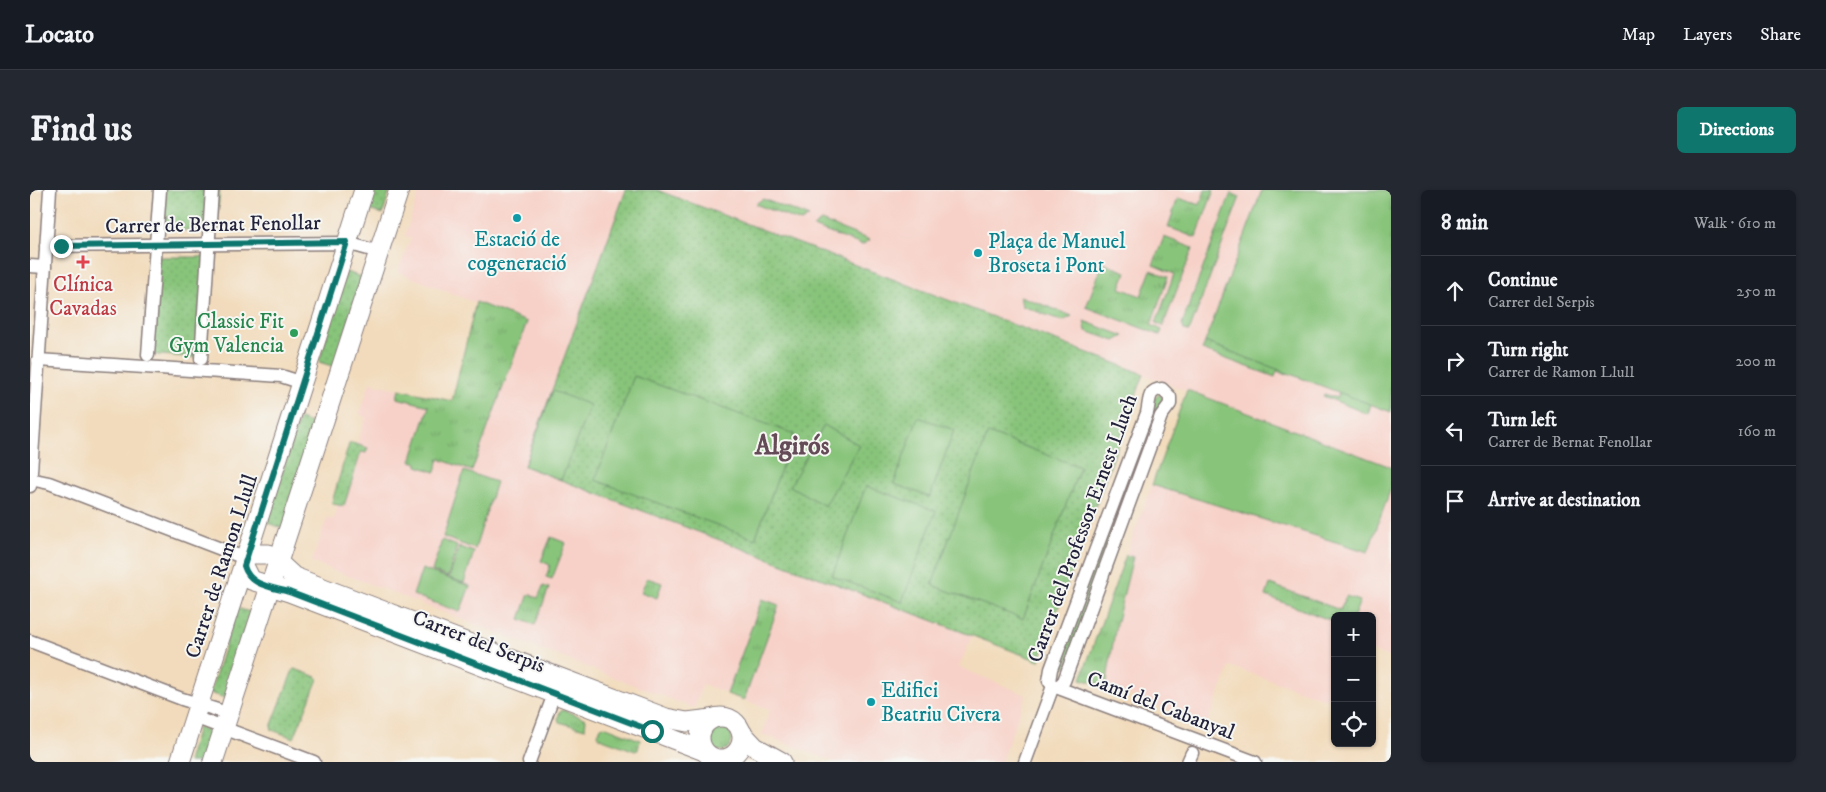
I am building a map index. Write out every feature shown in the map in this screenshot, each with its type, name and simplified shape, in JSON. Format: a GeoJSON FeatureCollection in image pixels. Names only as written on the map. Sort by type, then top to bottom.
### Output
{"type":"FeatureCollection","features":[{"type":"Feature","properties":{"kind":"main road","name":"Carrer de Ramon Llull"},"geometry":{"type":"LineString","coordinates":[[180,762],[304,383],[364,190]]}},
{"type":"Feature","properties":{"kind":"main road"},"geometry":{"type":"LineString","coordinates":[[213,762],[225,720],[335,392],[399,190]]}},
{"type":"Feature","properties":{"kind":"main road"},"geometry":{"type":"LineString","coordinates":[[304,383],[335,392]]}},
{"type":"Feature","properties":{"kind":"main road","name":"Carrer del Serpis"},"geometry":{"type":"LineString","coordinates":[[704,751],[289,592],[251,580],[247,560],[269,554],[294,576],[666,718],[687,722],[712,719]]}},
{"type":"Feature","properties":{"kind":"main road"},"geometry":{"type":"LineString","coordinates":[[741,732],[741,745],[732,760],[714,758],[704,751],[701,746],[700,733],[706,724],[712,719],[726,718],[732,721],[756,747],[782,762]]}},
{"type":"Feature","properties":{"kind":"street"},"geometry":{"type":"LineString","coordinates":[[30,486],[50,190]]}},
{"type":"Feature","properties":{"kind":"street"},"geometry":{"type":"LineString","coordinates":[[148,355],[160,190]]}},
{"type":"Feature","properties":{"kind":"street"},"geometry":{"type":"LineString","coordinates":[[201,359],[210,244],[212,190]]}},
{"type":"Feature","properties":{"kind":"street","name":"Carrer de Bernat Fenollar"},"geometry":{"type":"LineString","coordinates":[[46,246],[347,242],[379,252]]}},
{"type":"Feature","properties":{"kind":"street"},"geometry":{"type":"LineString","coordinates":[[30,266],[45,267]]}},
{"type":"Feature","properties":{"kind":"street"},"geometry":{"type":"LineString","coordinates":[[38,360],[281,376],[304,383]]}},
{"type":"Feature","properties":{"kind":"street","name":"Carrer del Professor Ernest Lluch"},"geometry":{"type":"LineString","coordinates":[[1155,390],[1162,390],[1169,393],[1170,404],[1161,416],[1064,681],[1059,686],[1053,686],[1049,681],[1051,669],[1148,413],[1150,395],[1155,390]]}},
{"type":"Feature","properties":{"kind":"street","name":"Carrer del Serpis"},"geometry":{"type":"LineString","coordinates":[[30,479],[49,483],[247,560]]}},
{"type":"Feature","properties":{"kind":"street"},"geometry":{"type":"LineString","coordinates":[[30,641],[182,699],[197,710],[225,720],[314,762]]}},
{"type":"Feature","properties":{"kind":"street","name":"Carrer del Professor Ernest Lluch"},"geometry":{"type":"LineString","coordinates":[[1025,762],[1053,686]]}},
{"type":"Feature","properties":{"kind":"street","name":"Camí del Cabanyal"},"geometry":{"type":"LineString","coordinates":[[1053,686],[1255,762]]}},
{"type":"Feature","properties":{"kind":"street"},"geometry":{"type":"LineString","coordinates":[[529,762],[554,694]]}},
{"type":"Feature","properties":{"kind":"shaded area"},"geometry":{"type":"Polygon","coordinates":[[[420,190],[1391,190],[1391,658],[1376,652],[1376,612],[1331,612],[1331,693],[1328,700],[1230,666],[1207,724],[1106,686],[1116,625],[1132,557],[1126,555],[1187,391],[1145,375],[1039,661],[972,636],[959,667],[1026,695],[1001,762],[836,762],[762,734],[770,710],[703,684],[694,708],[312,562],[327,518],[334,519],[338,506],[332,502],[350,444],[357,444],[366,418],[360,414],[370,383],[452,401],[476,303],[398,272],[411,238],[405,236],[420,190]]]}},
{"type":"Feature","properties":{"kind":"green space"},"geometry":{"type":"Polygon","coordinates":[[[159,190],[220,190],[216,231],[157,229],[159,190]]]}},
{"type":"Feature","properties":{"kind":"green space"},"geometry":{"type":"Polygon","coordinates":[[[373,190],[390,190],[383,214],[366,209],[373,190]]]}},
{"type":"Feature","properties":{"kind":"green space"},"geometry":{"type":"Polygon","coordinates":[[[626,190],[657,190],[1144,374],[1039,661],[524,466],[626,190]]]}},
{"type":"Feature","properties":{"kind":"green space"},"geometry":{"type":"Polygon","coordinates":[[[1205,190],[1214,190],[1196,238],[1168,227],[1178,198],[1200,205],[1205,190]]]}},
{"type":"Feature","properties":{"kind":"green space"},"geometry":{"type":"Polygon","coordinates":[[[1262,190],[1391,190],[1391,412],[1205,342],[1262,190]]]}},
{"type":"Feature","properties":{"kind":"green space"},"geometry":{"type":"Polygon","coordinates":[[[1231,193],[1240,197],[1191,327],[1189,331],[1184,330],[1182,324],[1231,193]]]}},
{"type":"Feature","properties":{"kind":"green space"},"geometry":{"type":"Polygon","coordinates":[[[763,199],[809,217],[801,222],[755,204],[763,199]]]}},
{"type":"Feature","properties":{"kind":"green space"},"geometry":{"type":"Polygon","coordinates":[[[821,221],[870,240],[862,245],[813,227],[821,221]]]}},
{"type":"Feature","properties":{"kind":"green space"},"geometry":{"type":"Polygon","coordinates":[[[1164,237],[1193,248],[1163,326],[1156,323],[1174,274],[1153,265],[1164,237]]]}},
{"type":"Feature","properties":{"kind":"green space"},"geometry":{"type":"Polygon","coordinates":[[[151,257],[213,257],[205,358],[144,354],[151,257]]]}},
{"type":"Feature","properties":{"kind":"green space"},"geometry":{"type":"Polygon","coordinates":[[[1103,263],[1126,272],[1120,288],[1141,296],[1151,270],[1168,277],[1151,325],[1162,330],[1160,335],[1086,307],[1103,263]]]}},
{"type":"Feature","properties":{"kind":"green space"},"geometry":{"type":"Polygon","coordinates":[[[346,272],[362,277],[335,367],[319,362],[346,272]]]}},
{"type":"Feature","properties":{"kind":"green space"},"geometry":{"type":"Polygon","coordinates":[[[1020,296],[1072,316],[1063,321],[1022,306],[1020,296]]]}},
{"type":"Feature","properties":{"kind":"green space"},"geometry":{"type":"Polygon","coordinates":[[[476,302],[527,322],[472,471],[439,459],[435,472],[417,466],[417,463],[411,461],[429,406],[397,398],[399,389],[452,401],[476,302]]]}},
{"type":"Feature","properties":{"kind":"green space"},"geometry":{"type":"Polygon","coordinates":[[[1084,321],[1124,336],[1115,341],[1086,331],[1084,321]]]}},
{"type":"Feature","properties":{"kind":"green space"},"geometry":{"type":"Polygon","coordinates":[[[1205,342],[1288,372],[1286,375],[1277,371],[1275,377],[1202,350],[1205,342]]]}},
{"type":"Feature","properties":{"kind":"green space"},"geometry":{"type":"Polygon","coordinates":[[[634,376],[794,434],[755,539],[595,480],[634,376]]]}},
{"type":"Feature","properties":{"kind":"green space"},"geometry":{"type":"Polygon","coordinates":[[[1187,390],[1391,467],[1391,488],[1368,552],[1152,485],[1187,390]]]}},
{"type":"Feature","properties":{"kind":"green space"},"geometry":{"type":"Polygon","coordinates":[[[553,391],[590,405],[561,480],[524,466],[553,391]]]}},
{"type":"Feature","properties":{"kind":"green space"},"geometry":{"type":"Polygon","coordinates":[[[1339,392],[1371,404],[1368,414],[1323,396],[1324,394],[1337,398],[1339,392]]]}},
{"type":"Feature","properties":{"kind":"green space"},"geometry":{"type":"Polygon","coordinates":[[[1159,394],[1165,400],[1066,667],[1056,664],[1155,398],[1159,394]]]}},
{"type":"Feature","properties":{"kind":"green space"},"geometry":{"type":"Polygon","coordinates":[[[918,417],[954,430],[930,497],[894,484],[918,417]]]}},
{"type":"Feature","properties":{"kind":"green space"},"geometry":{"type":"Polygon","coordinates":[[[299,419],[315,424],[283,528],[267,523],[299,419]]]}},
{"type":"Feature","properties":{"kind":"green space"},"geometry":{"type":"Polygon","coordinates":[[[824,425],[859,445],[825,506],[790,486],[824,425]]]}},
{"type":"Feature","properties":{"kind":"green space"},"geometry":{"type":"Polygon","coordinates":[[[988,433],[1080,467],[1023,619],[932,585],[988,433]]]}},
{"type":"Feature","properties":{"kind":"green space"},"geometry":{"type":"Polygon","coordinates":[[[352,443],[368,448],[366,453],[361,452],[344,506],[333,504],[349,444],[352,443]]]}},
{"type":"Feature","properties":{"kind":"green space"},"geometry":{"type":"Polygon","coordinates":[[[464,471],[496,482],[475,549],[443,537],[464,471]]]}},
{"type":"Feature","properties":{"kind":"green space"},"geometry":{"type":"Polygon","coordinates":[[[866,486],[936,511],[902,602],[832,576],[866,486]]]}},
{"type":"Feature","properties":{"kind":"green space"},"geometry":{"type":"Polygon","coordinates":[[[551,537],[566,543],[552,579],[546,577],[550,565],[541,561],[551,537]]]}},
{"type":"Feature","properties":{"kind":"green space"},"geometry":{"type":"Polygon","coordinates":[[[442,540],[457,546],[448,577],[432,571],[442,540]]]}},
{"type":"Feature","properties":{"kind":"green space"},"geometry":{"type":"Polygon","coordinates":[[[459,547],[474,552],[464,583],[449,578],[459,547]]]}},
{"type":"Feature","properties":{"kind":"green space"},"geometry":{"type":"Polygon","coordinates":[[[1126,555],[1133,557],[1116,625],[1106,686],[1081,679],[1126,555]]]}},
{"type":"Feature","properties":{"kind":"green space"},"geometry":{"type":"Polygon","coordinates":[[[422,569],[470,586],[460,612],[413,595],[422,569]]]}},
{"type":"Feature","properties":{"kind":"green space"},"geometry":{"type":"Polygon","coordinates":[[[647,578],[662,583],[657,598],[641,592],[647,578]]]}},
{"type":"Feature","properties":{"kind":"green space"},"geometry":{"type":"Polygon","coordinates":[[[1270,584],[1340,610],[1346,596],[1360,601],[1356,612],[1331,612],[1331,620],[1266,596],[1270,584]]]}},
{"type":"Feature","properties":{"kind":"green space"},"geometry":{"type":"Polygon","coordinates":[[[543,586],[549,588],[535,625],[520,619],[529,594],[538,598],[543,586]]]}},
{"type":"Feature","properties":{"kind":"green space"},"geometry":{"type":"Polygon","coordinates":[[[762,599],[779,605],[744,700],[727,694],[762,599]]]}},
{"type":"Feature","properties":{"kind":"green space"},"geometry":{"type":"Polygon","coordinates":[[[237,608],[253,613],[225,698],[210,693],[237,608]]]}},
{"type":"Feature","properties":{"kind":"green space"},"geometry":{"type":"Polygon","coordinates":[[[295,669],[318,679],[294,738],[272,730],[271,727],[295,669]]]}},
{"type":"Feature","properties":{"kind":"green space"},"geometry":{"type":"Polygon","coordinates":[[[564,710],[586,719],[585,729],[559,722],[560,711],[564,710]]]}},
{"type":"Feature","properties":{"kind":"green space"},"geometry":{"type":"Polygon","coordinates":[[[604,726],[640,740],[638,750],[635,751],[600,738],[598,734],[601,727],[604,726]]]}},
{"type":"Feature","properties":{"kind":"green space"},"geometry":{"type":"Polygon","coordinates":[[[198,727],[212,731],[203,762],[188,762],[198,727]]]}},
{"type":"Feature","properties":{"kind":"green space"},"geometry":{"type":"Polygon","coordinates":[[[720,727],[729,730],[732,739],[729,748],[720,751],[711,748],[708,739],[711,730],[720,727]]]}},
{"type":"Feature","properties":{"kind":"place","name":"Estació de cogeneració"},"geometry":{"type":"Point","coordinates":[517,218]}},
{"type":"Feature","properties":{"kind":"place","name":"Plaça de Manuel Broseta i Pont"},"geometry":{"type":"Point","coordinates":[978,253]}},
{"type":"Feature","properties":{"kind":"place","name":"Clínica Cavadas"},"geometry":{"type":"Point","coordinates":[83,262]}},
{"type":"Feature","properties":{"kind":"place","name":"Classic Fit Gym Valencia"},"geometry":{"type":"Point","coordinates":[294,333]}},
{"type":"Feature","properties":{"kind":"place","name":"Edifici Beatriu Civera"},"geometry":{"type":"Point","coordinates":[871,702]}},
{"type":"Feature","properties":{"kind":"district","name":"Algirós"},"geometry":{"type":"Point","coordinates":[792,445]}},
{"type":"Feature","properties":{"kind":"route"},"geometry":{"type":"LineString","coordinates":[[61,246],[347,242],[244,566],[247,574],[251,580],[260,584],[289,592],[652,731]]}}]}
